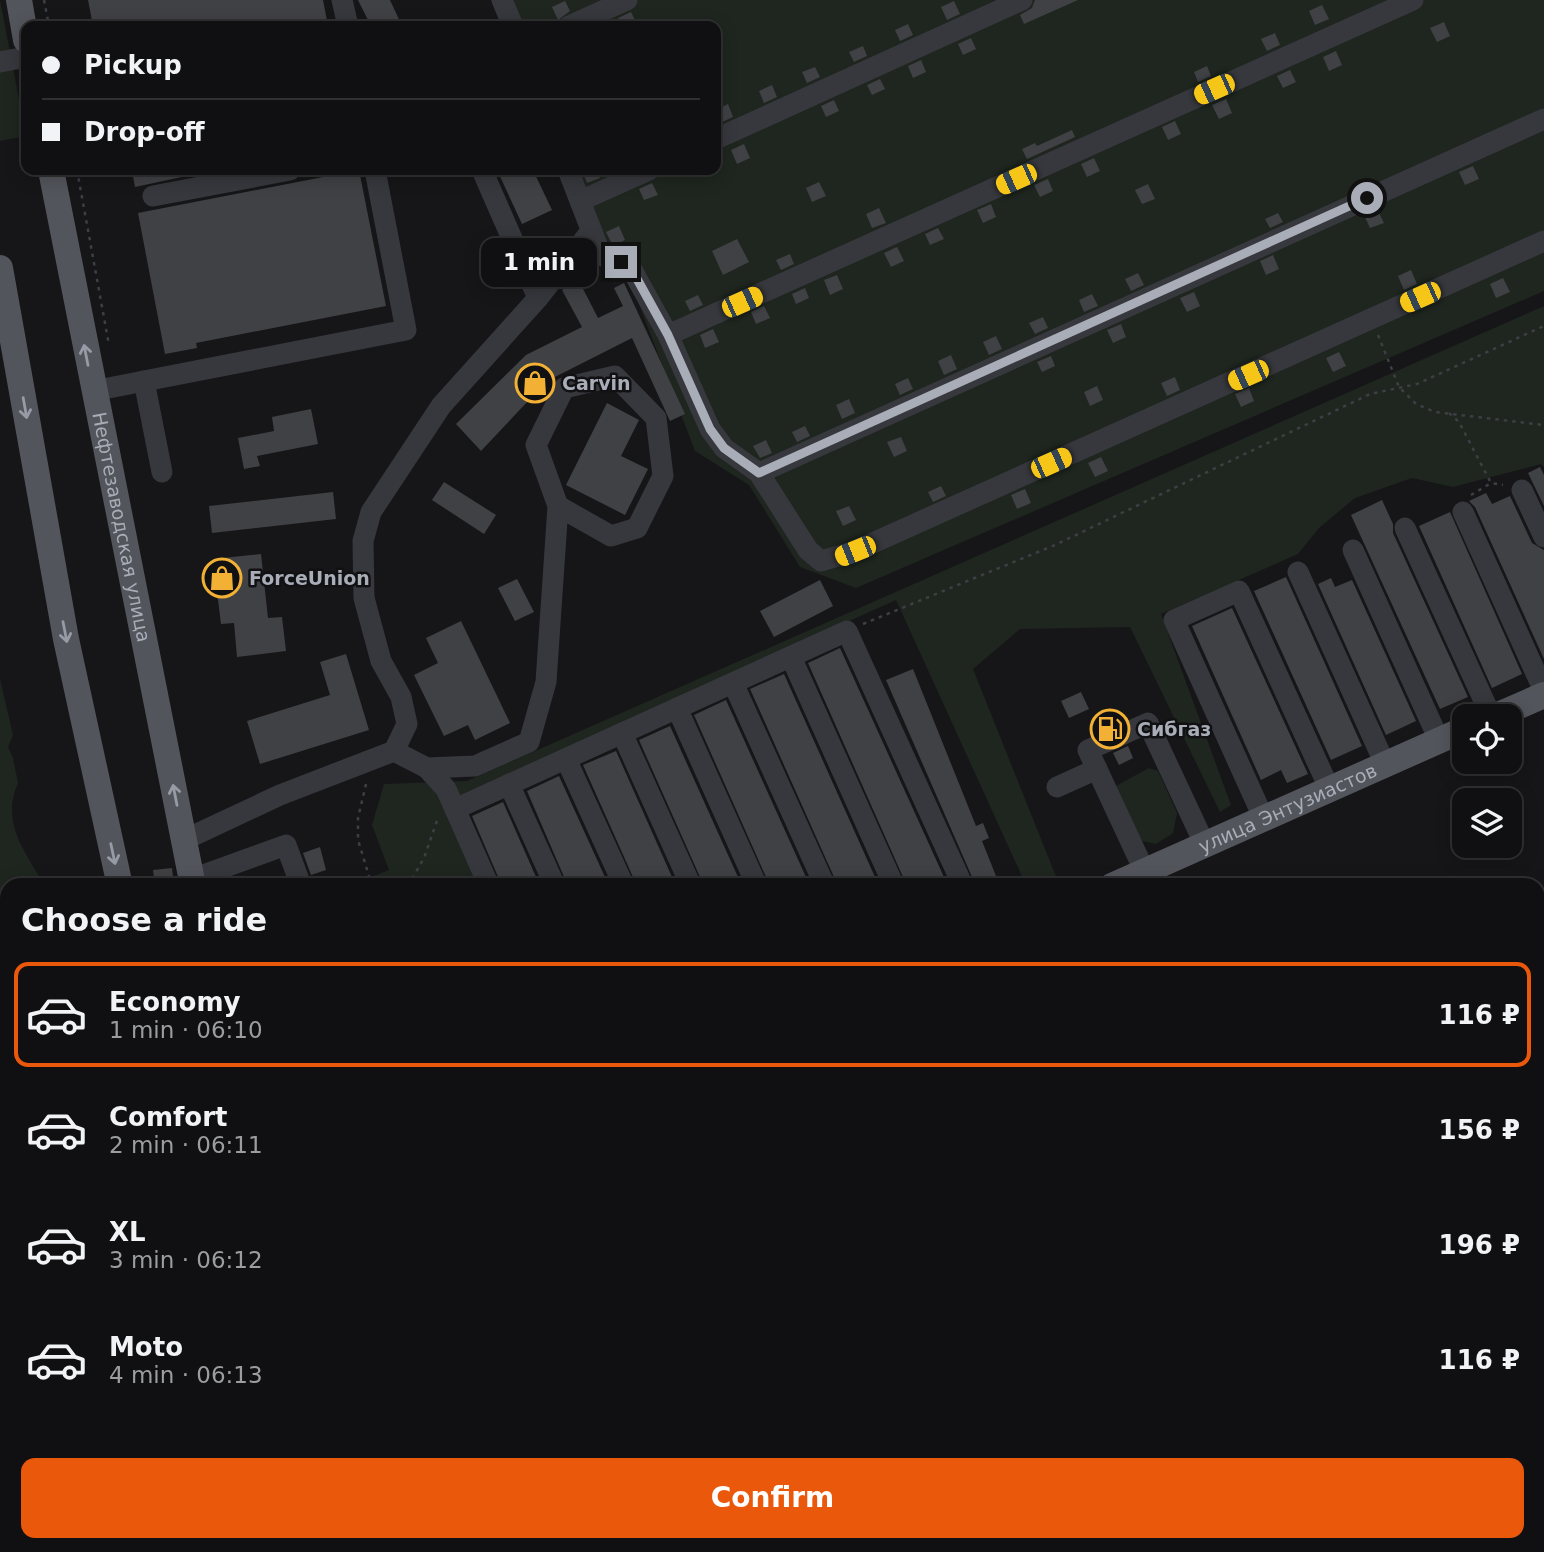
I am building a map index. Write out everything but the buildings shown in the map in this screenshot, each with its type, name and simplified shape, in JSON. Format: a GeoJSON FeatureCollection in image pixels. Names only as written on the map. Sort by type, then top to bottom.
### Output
{"type":"FeatureCollection","features":[{"type":"Feature","properties":{"kind":"main road"},"geometry":{"type":"LineString","coordinates":[[19,0],[23,21]]}},
{"type":"Feature","properties":{"kind":"main road","name":"Нефтезаводская улица"},"geometry":{"type":"LineString","coordinates":[[52,175],[192,878]]}},
{"type":"Feature","properties":{"kind":"main road"},"geometry":{"type":"LineString","coordinates":[[0,268],[66,639],[118,878]]}},
{"type":"Feature","properties":{"kind":"main road"},"geometry":{"type":"LineString","coordinates":[[1521,704],[1544,693]]}},
{"type":"Feature","properties":{"kind":"main road","name":"улица Энтузиастов"},"geometry":{"type":"LineString","coordinates":[[1128,878],[1452,734]]}},
{"type":"Feature","properties":{"kind":"street"},"geometry":{"type":"LineString","coordinates":[[342,0],[347,21]]}},
{"type":"Feature","properties":{"kind":"street"},"geometry":{"type":"LineString","coordinates":[[502,0],[511,21]]}},
{"type":"Feature","properties":{"kind":"street"},"geometry":{"type":"LineString","coordinates":[[580,21],[627,0]]}},
{"type":"Feature","properties":{"kind":"street"},"geometry":{"type":"LineString","coordinates":[[721,137],[1022,0]]}},
{"type":"Feature","properties":{"kind":"street"},"geometry":{"type":"LineString","coordinates":[[668,335],[1413,0]]}},
{"type":"Feature","properties":{"kind":"street"},"geometry":{"type":"LineString","coordinates":[[0,62],[21,58]]}},
{"type":"Feature","properties":{"kind":"street"},"geometry":{"type":"LineString","coordinates":[[759,473],[1544,118]]}},
{"type":"Feature","properties":{"kind":"street"},"geometry":{"type":"LineString","coordinates":[[153,196],[264,175]]}},
{"type":"Feature","properties":{"kind":"street"},"geometry":{"type":"LineString","coordinates":[[93,391],[407,330],[376,175]]}},
{"type":"Feature","properties":{"kind":"street"},"geometry":{"type":"LineString","coordinates":[[484,175],[538,298]]}},
{"type":"Feature","properties":{"kind":"street"},"geometry":{"type":"LineString","coordinates":[[570,175],[601,255],[631,268],[668,335],[710,429],[724,448],[759,473],[808,550],[821,561],[832,560],[1544,241]]}},
{"type":"Feature","properties":{"kind":"street"},"geometry":{"type":"LineString","coordinates":[[580,201],[638,175]]}},
{"type":"Feature","properties":{"kind":"street"},"geometry":{"type":"LineString","coordinates":[[184,840],[280,795],[394,751],[407,724],[401,697],[381,661],[364,598],[363,541],[371,512],[441,406],[538,298],[590,231]]}},
{"type":"Feature","properties":{"kind":"street"},"geometry":{"type":"LineString","coordinates":[[427,768],[475,766],[529,742],[546,682],[558,506],[536,445],[564,388],[615,376],[656,418],[663,476],[637,528],[611,536],[558,506]]}},
{"type":"Feature","properties":{"kind":"street"},"geometry":{"type":"LineString","coordinates":[[144,381],[162,472]]}},
{"type":"Feature","properties":{"kind":"street"},"geometry":{"type":"LineString","coordinates":[[1522,490],[1544,537]]}},
{"type":"Feature","properties":{"kind":"street"},"geometry":{"type":"LineString","coordinates":[[1462,512],[1544,693]]}},
{"type":"Feature","properties":{"kind":"street"},"geometry":{"type":"LineString","coordinates":[[1405,528],[1486,704]]}},
{"type":"Feature","properties":{"kind":"street"},"geometry":{"type":"LineString","coordinates":[[1353,550],[1439,740]]}},
{"type":"Feature","properties":{"kind":"street"},"geometry":{"type":"LineString","coordinates":[[1298,572],[1385,764]]}},
{"type":"Feature","properties":{"kind":"street"},"geometry":{"type":"LineString","coordinates":[[1263,817],[1174,620],[1239,591],[1329,789]]}},
{"type":"Feature","properties":{"kind":"street"},"geometry":{"type":"LineString","coordinates":[[455,808],[847,631],[959,878]]}},
{"type":"Feature","properties":{"kind":"street"},"geometry":{"type":"LineString","coordinates":[[790,657],[890,878]]}},
{"type":"Feature","properties":{"kind":"street"},"geometry":{"type":"LineString","coordinates":[[733,683],[821,878]]}},
{"type":"Feature","properties":{"kind":"street"},"geometry":{"type":"LineString","coordinates":[[677,708],[753,878]]}},
{"type":"Feature","properties":{"kind":"street"},"geometry":{"type":"LineString","coordinates":[[1144,870],[1088,750],[1148,723],[1204,843]]}},
{"type":"Feature","properties":{"kind":"street"},"geometry":{"type":"LineString","coordinates":[[622,733],[687,878]]}},
{"type":"Feature","properties":{"kind":"street"},"geometry":{"type":"LineString","coordinates":[[394,751],[427,768],[446,789],[486,878]]}},
{"type":"Feature","properties":{"kind":"street"},"geometry":{"type":"LineString","coordinates":[[566,758],[620,878]]}},
{"type":"Feature","properties":{"kind":"street"},"geometry":{"type":"LineString","coordinates":[[1057,787],[1097,769]]}},
{"type":"Feature","properties":{"kind":"street"},"geometry":{"type":"LineString","coordinates":[[509,784],[551,878]]}},
{"type":"Feature","properties":{"kind":"street"},"geometry":{"type":"LineString","coordinates":[[203,878],[286,845],[298,878]]}},
{"type":"Feature","properties":{"kind":"path"},"geometry":{"type":"LineString","coordinates":[[44,0],[48,21]]}},
{"type":"Feature","properties":{"kind":"path"},"geometry":{"type":"LineString","coordinates":[[78,175],[110,352]]}},
{"type":"Feature","properties":{"kind":"path"},"geometry":{"type":"LineString","coordinates":[[1370,320],[1399,387],[1416,404],[1435,412],[1544,425]]}},
{"type":"Feature","properties":{"kind":"path"},"geometry":{"type":"LineString","coordinates":[[847,631],[1055,545],[1370,394],[1417,384],[1544,327]]}},
{"type":"Feature","properties":{"kind":"path"},"geometry":{"type":"LineString","coordinates":[[1449,413],[1459,422],[1491,483],[1522,490]]}},
{"type":"Feature","properties":{"kind":"path"},"geometry":{"type":"LineString","coordinates":[[362,764],[367,779],[358,818],[358,840],[370,878]]}},
{"type":"Feature","properties":{"kind":"path"},"geometry":{"type":"LineString","coordinates":[[413,878],[424,858],[439,815],[455,808]]}},
{"type":"Feature","properties":{"kind":"shaded area"},"geometry":{"type":"Polygon","coordinates":[[[0,0],[21,110],[21,137],[0,141],[0,0]]]}},
{"type":"Feature","properties":{"kind":"shaded area"},"geometry":{"type":"Polygon","coordinates":[[[491,0],[1544,0],[1544,291],[856,588],[800,567],[749,485],[695,451],[629,278],[562,175],[721,175],[721,21],[500,21],[491,0]]]}},
{"type":"Feature","properties":{"kind":"shaded area"},"geometry":{"type":"Polygon","coordinates":[[[1544,306],[1544,467],[1541,464],[1453,487],[1412,478],[1355,498],[1319,528],[1298,554],[1161,614],[1231,805],[1220,812],[1130,627],[1020,629],[973,669],[1057,878],[1023,878],[896,600],[446,802],[481,878],[368,878],[389,870],[372,825],[384,784],[467,781],[1544,306]]]}},
{"type":"Feature","properties":{"kind":"shaded area"},"geometry":{"type":"Polygon","coordinates":[[[0,679],[13,735],[8,747],[18,783],[13,798],[14,824],[23,849],[40,878],[0,878],[0,679]]]}},
{"type":"Feature","properties":{"kind":"shaded area"},"geometry":{"type":"Polygon","coordinates":[[[1149,768],[1158,771],[1177,813],[1173,833],[1156,844],[1142,841],[1114,787],[1149,768]]]}},
{"type":"Feature","properties":{"kind":"place","name":"Carvin"},"geometry":{"type":"Point","coordinates":[535,383]}},
{"type":"Feature","properties":{"kind":"place","name":"ForceUnion"},"geometry":{"type":"Point","coordinates":[222,578]}},
{"type":"Feature","properties":{"kind":"place","name":"Сибгаз"},"geometry":{"type":"Point","coordinates":[1110,729]}},
{"type":"Feature","properties":{"kind":"route"},"geometry":{"type":"LineString","coordinates":[[621,262],[631,268],[668,335],[710,429],[724,448],[759,473],[1367,198]]}}]}
